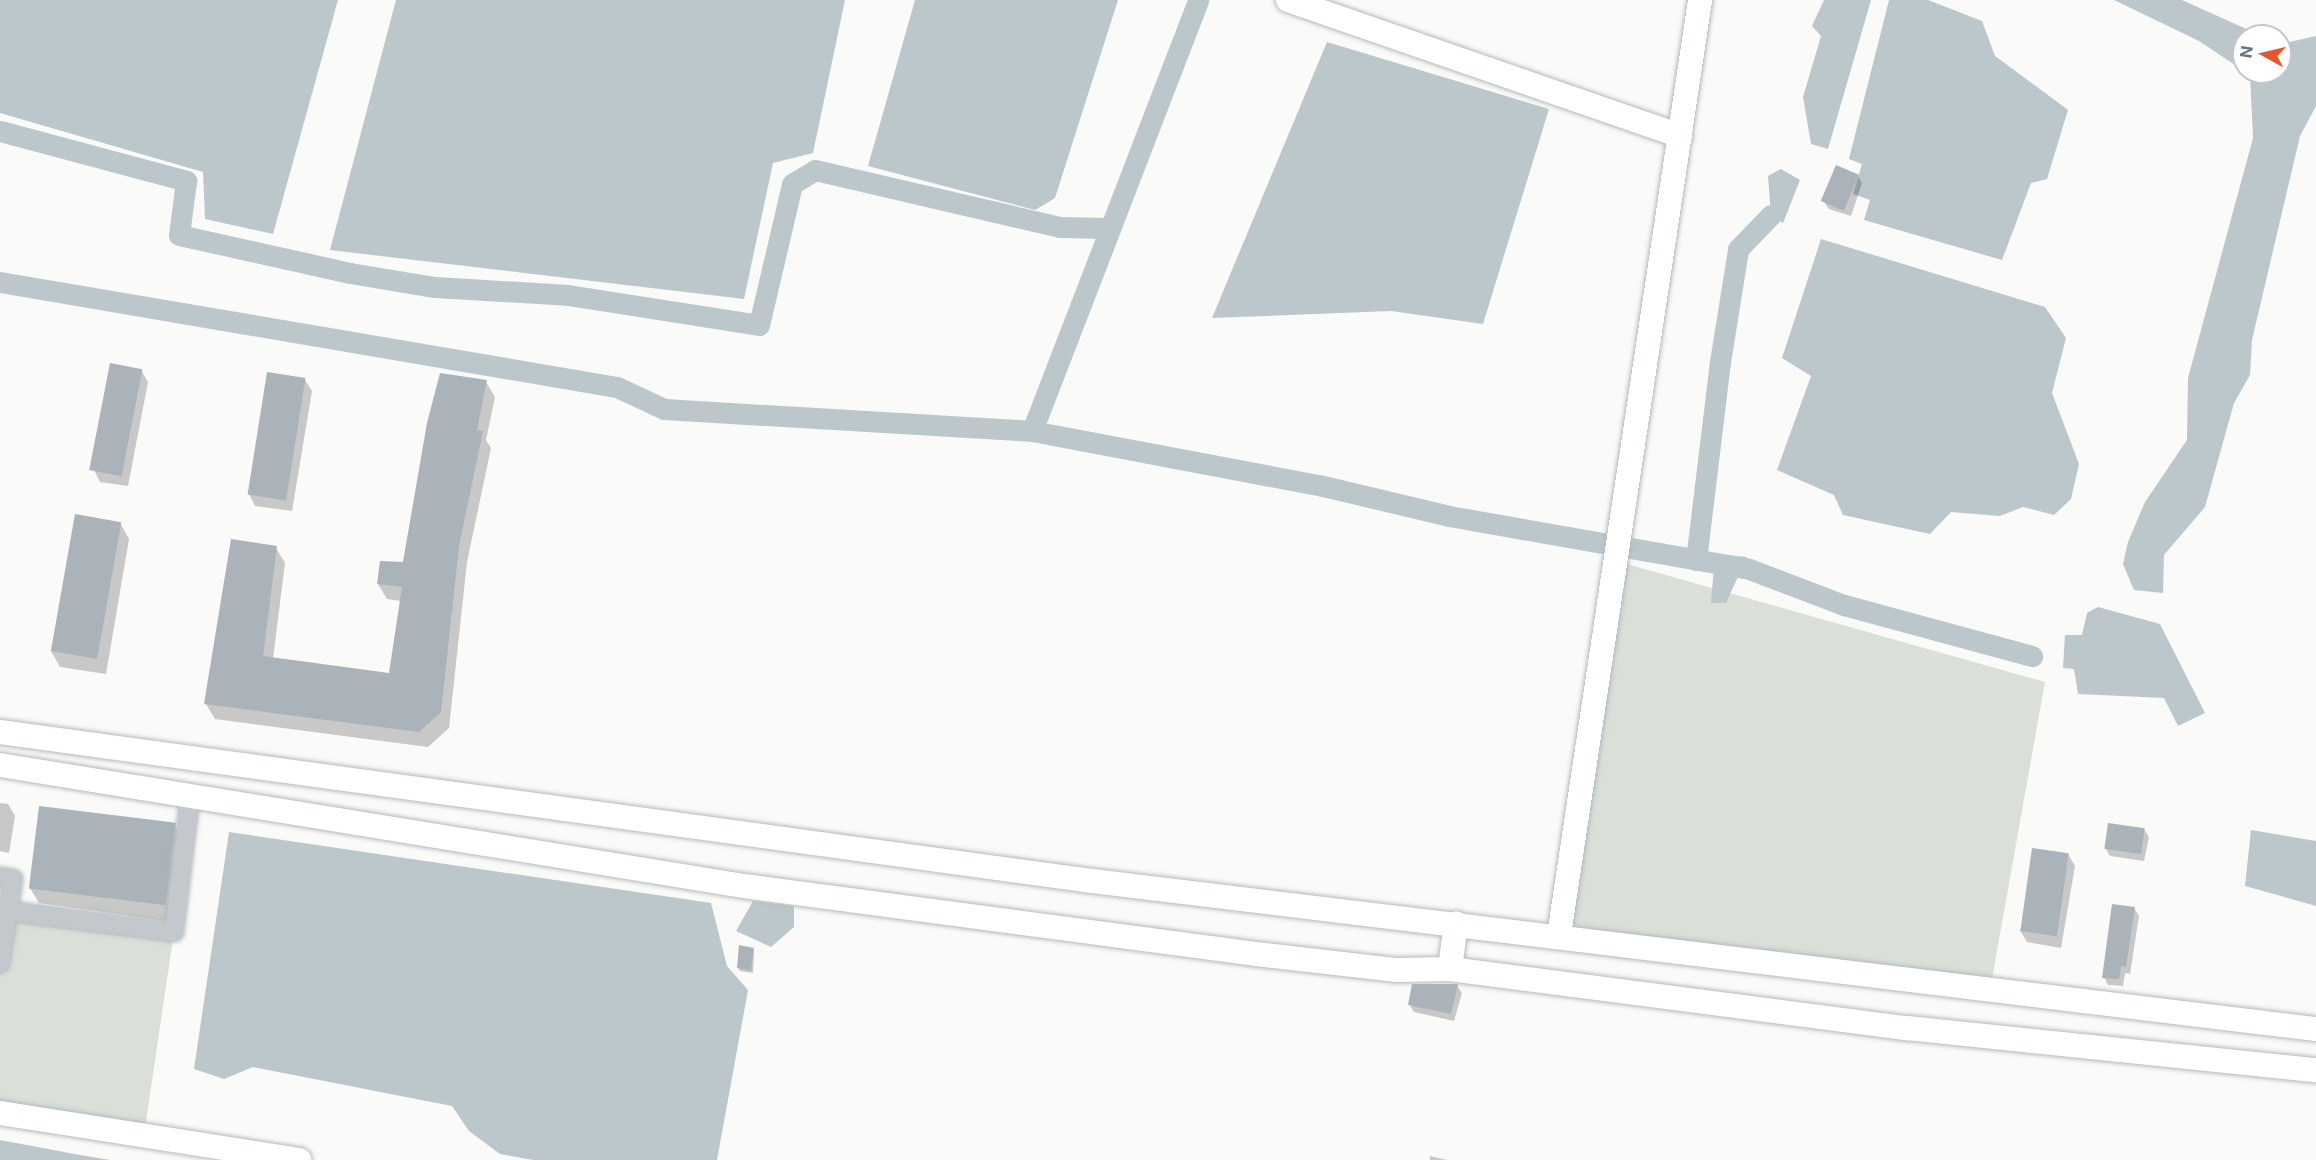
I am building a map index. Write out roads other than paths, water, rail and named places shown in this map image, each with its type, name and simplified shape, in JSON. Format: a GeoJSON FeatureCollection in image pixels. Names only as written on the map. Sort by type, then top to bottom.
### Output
{"type":"FeatureCollection","features":[{"type":"Feature","properties":{"kind":"main road"},"geometry":{"type":"LineString","coordinates":[[1288,0],[1680,136]]}},
{"type":"Feature","properties":{"kind":"main road"},"geometry":{"type":"LineString","coordinates":[[1559,935],[1700,0]]}},
{"type":"Feature","properties":{"kind":"main road"},"geometry":{"type":"LineString","coordinates":[[0,732],[1084,880],[1559,935],[2316,1029]]}},
{"type":"Feature","properties":{"kind":"main road"},"geometry":{"type":"LineString","coordinates":[[0,765],[756,887],[1256,954],[1397,970],[1450,969],[1644,991],[1907,1028],[2316,1070]]}},
{"type":"Feature","properties":{"kind":"main road"},"geometry":{"type":"LineString","coordinates":[[1450,969],[1456,923]]}},
{"type":"Feature","properties":{"kind":"main road"},"geometry":{"type":"LineString","coordinates":[[0,1113],[299,1160]]}},
{"type":"Feature","properties":{"kind":"street"},"geometry":{"type":"LineString","coordinates":[[8,910],[174,932],[190,797]]}},
{"type":"Feature","properties":{"kind":"street"},"geometry":{"type":"LineString","coordinates":[[0,877],[13,879],[1,952]]}},
{"type":"Feature","properties":{"kind":"waterway"},"geometry":{"type":"LineString","coordinates":[[1032,431],[1198,0]]}},
{"type":"Feature","properties":{"kind":"waterway"},"geometry":{"type":"LineString","coordinates":[[0,131],[186,181],[179,235],[350,273],[435,287],[568,295],[759,325],[792,184],[815,170],[1059,227],[1107,228]]}},
{"type":"Feature","properties":{"kind":"waterway"},"geometry":{"type":"LineString","coordinates":[[1696,560],[1720,362],[1738,249],[1771,215]]}},
{"type":"Feature","properties":{"kind":"waterway"},"geometry":{"type":"LineString","coordinates":[[0,282],[617,387],[664,409],[1032,431],[1319,485],[1449,516],[1749,569],[1844,605],[2032,656]]}}]}
